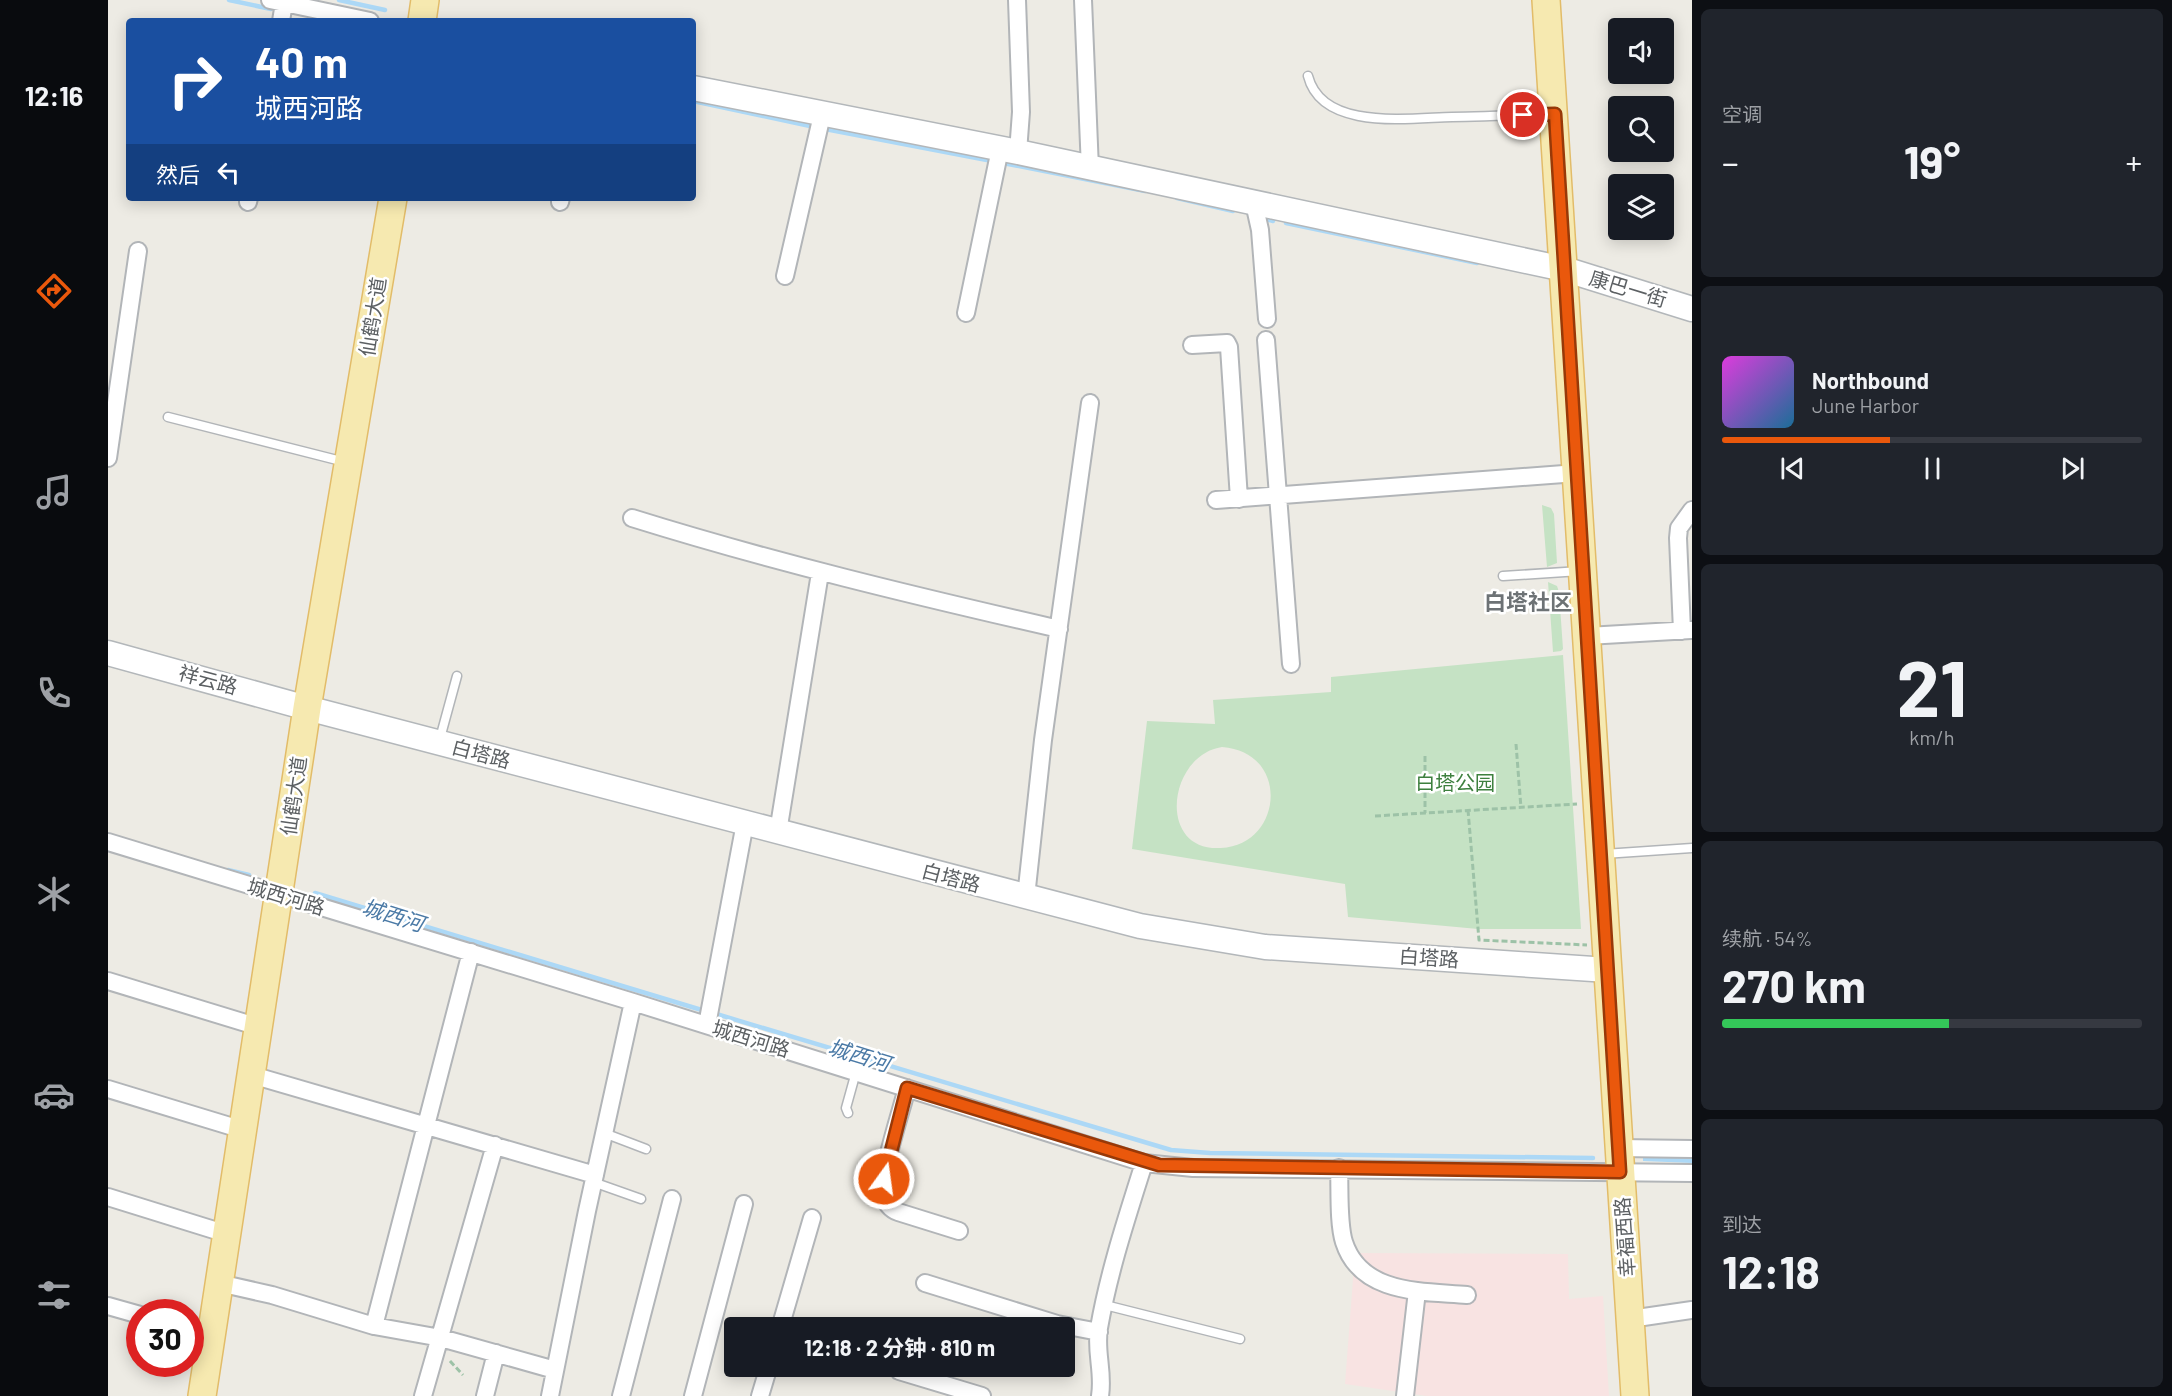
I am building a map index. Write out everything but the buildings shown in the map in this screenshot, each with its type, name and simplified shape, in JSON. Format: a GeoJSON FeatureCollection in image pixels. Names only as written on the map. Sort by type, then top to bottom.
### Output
{"type":"FeatureCollection","features":[{"type":"Feature","properties":{"kind":"main road"},"geometry":{"type":"LineString","coordinates":[[422,18],[425,0]]}},
{"type":"Feature","properties":{"kind":"main road","name":"幸福西路"},"geometry":{"type":"LineString","coordinates":[[1546,0],[1635,1396]]}},
{"type":"Feature","properties":{"kind":"main road","name":"仙鹤大道"},"geometry":{"type":"LineString","coordinates":[[204,1325],[219,1283],[307,708],[393,201]]}},
{"type":"Feature","properties":{"kind":"main road","name":"仙鹤大道"},"geometry":{"type":"LineString","coordinates":[[202,1377],[202,1396]]}},
{"type":"Feature","properties":{"kind":"street"},"geometry":{"type":"LineString","coordinates":[[966,314],[1014,147],[1021,74],[1017,0]]}},
{"type":"Feature","properties":{"kind":"street"},"geometry":{"type":"LineString","coordinates":[[1083,0],[1090,160]]}},
{"type":"Feature","properties":{"kind":"street"},"geometry":{"type":"LineString","coordinates":[[280,18],[277,2],[340,18]]}},
{"type":"Feature","properties":{"kind":"street","name":"康巴一街"},"geometry":{"type":"LineString","coordinates":[[696,89],[822,115],[1090,160],[1254,203],[1563,269],[1692,309]]}},
{"type":"Feature","properties":{"kind":"street"},"geometry":{"type":"LineString","coordinates":[[785,276],[822,115]]}},
{"type":"Feature","properties":{"kind":"street"},"geometry":{"type":"LineString","coordinates":[[1254,203],[1260,230],[1268,319]]}},
{"type":"Feature","properties":{"kind":"street"},"geometry":{"type":"LineString","coordinates":[[108,458],[138,251]]}},
{"type":"Feature","properties":{"kind":"street"},"geometry":{"type":"LineString","coordinates":[[1266,340],[1291,664]]}},
{"type":"Feature","properties":{"kind":"street"},"geometry":{"type":"LineString","coordinates":[[1192,345],[1227,343],[1229,347],[1239,499]]}},
{"type":"Feature","properties":{"kind":"street"},"geometry":{"type":"LineString","coordinates":[[1026,897],[1090,403]]}},
{"type":"Feature","properties":{"kind":"street"},"geometry":{"type":"LineString","coordinates":[[1216,501],[1576,473]]}},
{"type":"Feature","properties":{"kind":"street"},"geometry":{"type":"LineString","coordinates":[[1587,636],[1687,630],[1678,538],[1679,528],[1692,510]]}},
{"type":"Feature","properties":{"kind":"street"},"geometry":{"type":"LineString","coordinates":[[632,518],[746,554],[1059,629]]}},
{"type":"Feature","properties":{"kind":"street"},"geometry":{"type":"LineString","coordinates":[[778,832],[820,573]]}},
{"type":"Feature","properties":{"kind":"street","name":"祥云路"},"geometry":{"type":"LineString","coordinates":[[108,653],[307,708]]}},
{"type":"Feature","properties":{"kind":"street","name":"白塔路"},"geometry":{"type":"LineString","coordinates":[[307,708],[1140,926],[1265,947],[1608,970]]}},
{"type":"Feature","properties":{"kind":"street"},"geometry":{"type":"LineString","coordinates":[[709,1015],[745,823]]}},
{"type":"Feature","properties":{"kind":"street","name":"城西河路"},"geometry":{"type":"LineString","coordinates":[[108,842],[633,1002],[709,1015],[856,1072],[1144,1162],[1193,1168],[1339,1168],[1620,1160]]}},
{"type":"Feature","properties":{"kind":"street"},"geometry":{"type":"LineString","coordinates":[[374,1326],[471,952]]}},
{"type":"Feature","properties":{"kind":"street"},"geometry":{"type":"LineString","coordinates":[[108,981],[259,1028]]}},
{"type":"Feature","properties":{"kind":"street"},"geometry":{"type":"LineString","coordinates":[[550,1396],[633,1002]]}},
{"type":"Feature","properties":{"kind":"street"},"geometry":{"type":"LineString","coordinates":[[252,1075],[495,1145],[594,1179]]}},
{"type":"Feature","properties":{"kind":"street"},"geometry":{"type":"LineString","coordinates":[[907,1088],[884,1179],[885,1199],[893,1210],[959,1231]]}},
{"type":"Feature","properties":{"kind":"street"},"geometry":{"type":"LineString","coordinates":[[108,1089],[243,1130]]}},
{"type":"Feature","properties":{"kind":"street"},"geometry":{"type":"LineString","coordinates":[[423,1396],[495,1145]]}},
{"type":"Feature","properties":{"kind":"street"},"geometry":{"type":"LineString","coordinates":[[1620,1160],[1692,1149]]}},
{"type":"Feature","properties":{"kind":"street"},"geometry":{"type":"LineString","coordinates":[[1620,1160],[1692,1173]]}},
{"type":"Feature","properties":{"kind":"street"},"geometry":{"type":"LineString","coordinates":[[1100,1396],[1102,1381],[1097,1356],[1110,1268],[1144,1162]]}},
{"type":"Feature","properties":{"kind":"street"},"geometry":{"type":"LineString","coordinates":[[1339,1168],[1344,1241],[1359,1266],[1374,1279],[1395,1288],[1467,1295]]}},
{"type":"Feature","properties":{"kind":"street"},"geometry":{"type":"LineString","coordinates":[[108,1197],[227,1234]]}},
{"type":"Feature","properties":{"kind":"street"},"geometry":{"type":"LineString","coordinates":[[621,1396],[672,1199]]}},
{"type":"Feature","properties":{"kind":"street"},"geometry":{"type":"LineString","coordinates":[[693,1396],[744,1204]]}},
{"type":"Feature","properties":{"kind":"street"},"geometry":{"type":"LineString","coordinates":[[783,1317],[812,1218]]}},
{"type":"Feature","properties":{"kind":"street"},"geometry":{"type":"LineString","coordinates":[[219,1283],[272,1295],[374,1326],[441,1338],[555,1370]]}},
{"type":"Feature","properties":{"kind":"street"},"geometry":{"type":"LineString","coordinates":[[925,1284],[1057,1324],[1099,1332]]}},
{"type":"Feature","properties":{"kind":"street"},"geometry":{"type":"LineString","coordinates":[[1406,1396],[1417,1291]]}},
{"type":"Feature","properties":{"kind":"street"},"geometry":{"type":"LineString","coordinates":[[108,1305],[126,1311]]}},
{"type":"Feature","properties":{"kind":"street"},"geometry":{"type":"LineString","coordinates":[[1630,1319],[1692,1310]]}},
{"type":"Feature","properties":{"kind":"street"},"geometry":{"type":"LineString","coordinates":[[485,1396],[496,1353]]}},
{"type":"Feature","properties":{"kind":"street"},"geometry":{"type":"LineString","coordinates":[[760,1396],[766,1377]]}},
{"type":"Feature","properties":{"kind":"street"},"geometry":{"type":"LineString","coordinates":[[919,1377],[982,1396]]}},
{"type":"Feature","properties":{"kind":"lane"},"geometry":{"type":"LineString","coordinates":[[1308,76],[1312,91],[1322,100],[1338,109],[1369,119],[1555,114]]}},
{"type":"Feature","properties":{"kind":"lane"},"geometry":{"type":"LineString","coordinates":[[168,417],[349,463]]}},
{"type":"Feature","properties":{"kind":"lane"},"geometry":{"type":"LineString","coordinates":[[1503,576],[1584,571]]}},
{"type":"Feature","properties":{"kind":"lane"},"geometry":{"type":"LineString","coordinates":[[439,742],[456,676]]}},
{"type":"Feature","properties":{"kind":"lane"},"geometry":{"type":"LineString","coordinates":[[1601,854],[1692,848]]}},
{"type":"Feature","properties":{"kind":"lane"},"geometry":{"type":"LineString","coordinates":[[848,1113],[846,1108],[856,1072]]}},
{"type":"Feature","properties":{"kind":"lane"},"geometry":{"type":"LineString","coordinates":[[604,1133],[646,1149]]}},
{"type":"Feature","properties":{"kind":"lane"},"geometry":{"type":"LineString","coordinates":[[594,1179],[641,1199]]}},
{"type":"Feature","properties":{"kind":"lane"},"geometry":{"type":"LineString","coordinates":[[1104,1305],[1240,1339]]}},
{"type":"Feature","properties":{"kind":"path"},"geometry":{"type":"LineString","coordinates":[[1516,744],[1521,808]]}},
{"type":"Feature","properties":{"kind":"path"},"geometry":{"type":"LineString","coordinates":[[1425,756],[1425,813]]}},
{"type":"Feature","properties":{"kind":"path"},"geometry":{"type":"LineString","coordinates":[[1375,816],[1579,804]]}},
{"type":"Feature","properties":{"kind":"path"},"geometry":{"type":"LineString","coordinates":[[1468,810],[1479,940],[1588,945]]}},
{"type":"Feature","properties":{"kind":"shaded area"},"geometry":{"type":"Polygon","coordinates":[[[1355,1253],[1568,1254],[1569,1299],[1603,1296],[1609,1396],[1427,1396],[1345,1384],[1355,1253]]]}},
{"type":"Feature","properties":{"kind":"green space"},"geometry":{"type":"Polygon","coordinates":[[[1542,505],[1551,508],[1554,514],[1557,563],[1547,567],[1542,505]]]}},
{"type":"Feature","properties":{"kind":"green space"},"geometry":{"type":"Polygon","coordinates":[[[1548,582],[1557,586],[1559,592],[1563,649],[1561,651],[1553,652],[1548,582]]]}},
{"type":"Feature","properties":{"kind":"green space","name":"白塔公园"},"geometry":{"type":"Polygon","coordinates":[[[1563,655],[1581,929],[1478,929],[1348,917],[1345,884],[1132,849],[1147,721],[1215,724],[1213,700],[1331,692],[1331,677],[1563,655]],[[1222,747],[1204,754],[1190,767],[1181,784],[1177,802],[1179,820],[1186,835],[1200,845],[1221,848],[1242,843],[1257,832],[1267,816],[1271,798],[1268,780],[1260,764],[1244,753],[1222,747]]]}},
{"type":"Feature","properties":{"kind":"water"},"geometry":{"type":"Polygon","coordinates":[[[1643,1151],[1692,1153],[1692,1163],[1643,1161],[1643,1151]]]}},
{"type":"Feature","properties":{"kind":"waterway"},"geometry":{"type":"LineString","coordinates":[[229,0],[271,9]]}},
{"type":"Feature","properties":{"kind":"waterway"},"geometry":{"type":"LineString","coordinates":[[339,0],[385,10]]}},
{"type":"Feature","properties":{"kind":"waterway"},"geometry":{"type":"LineString","coordinates":[[696,102],[810,126]]}},
{"type":"Feature","properties":{"kind":"waterway"},"geometry":{"type":"LineString","coordinates":[[825,129],[992,161]]}},
{"type":"Feature","properties":{"kind":"waterway"},"geometry":{"type":"LineString","coordinates":[[1003,163],[1145,191]]}},
{"type":"Feature","properties":{"kind":"waterway"},"geometry":{"type":"LineString","coordinates":[[1177,198],[1233,211]]}},
{"type":"Feature","properties":{"kind":"waterway"},"geometry":{"type":"LineString","coordinates":[[1265,219],[1273,221]]}},
{"type":"Feature","properties":{"kind":"waterway"},"geometry":{"type":"LineString","coordinates":[[1286,223],[1477,263]]}},
{"type":"Feature","properties":{"kind":"waterway","name":"城西河"},"geometry":{"type":"LineString","coordinates":[[228,870],[249,875]]}},
{"type":"Feature","properties":{"kind":"waterway","name":"城西河"},"geometry":{"type":"LineString","coordinates":[[315,893],[705,1011]]}},
{"type":"Feature","properties":{"kind":"waterway","name":"城西河"},"geometry":{"type":"LineString","coordinates":[[713,1013],[1171,1150],[1210,1153],[1593,1158]]}},
{"type":"Feature","properties":{"kind":"district","name":"白塔社区"},"geometry":{"type":"Point","coordinates":[1528,602]}},
{"type":"Feature","properties":{"kind":"route"},"geometry":{"type":"LineString","coordinates":[[884,1179],[907,1088],[1144,1162],[1174,1167],[1250,1166],[1620,1172],[1555,114],[1523,115]]}}]}
